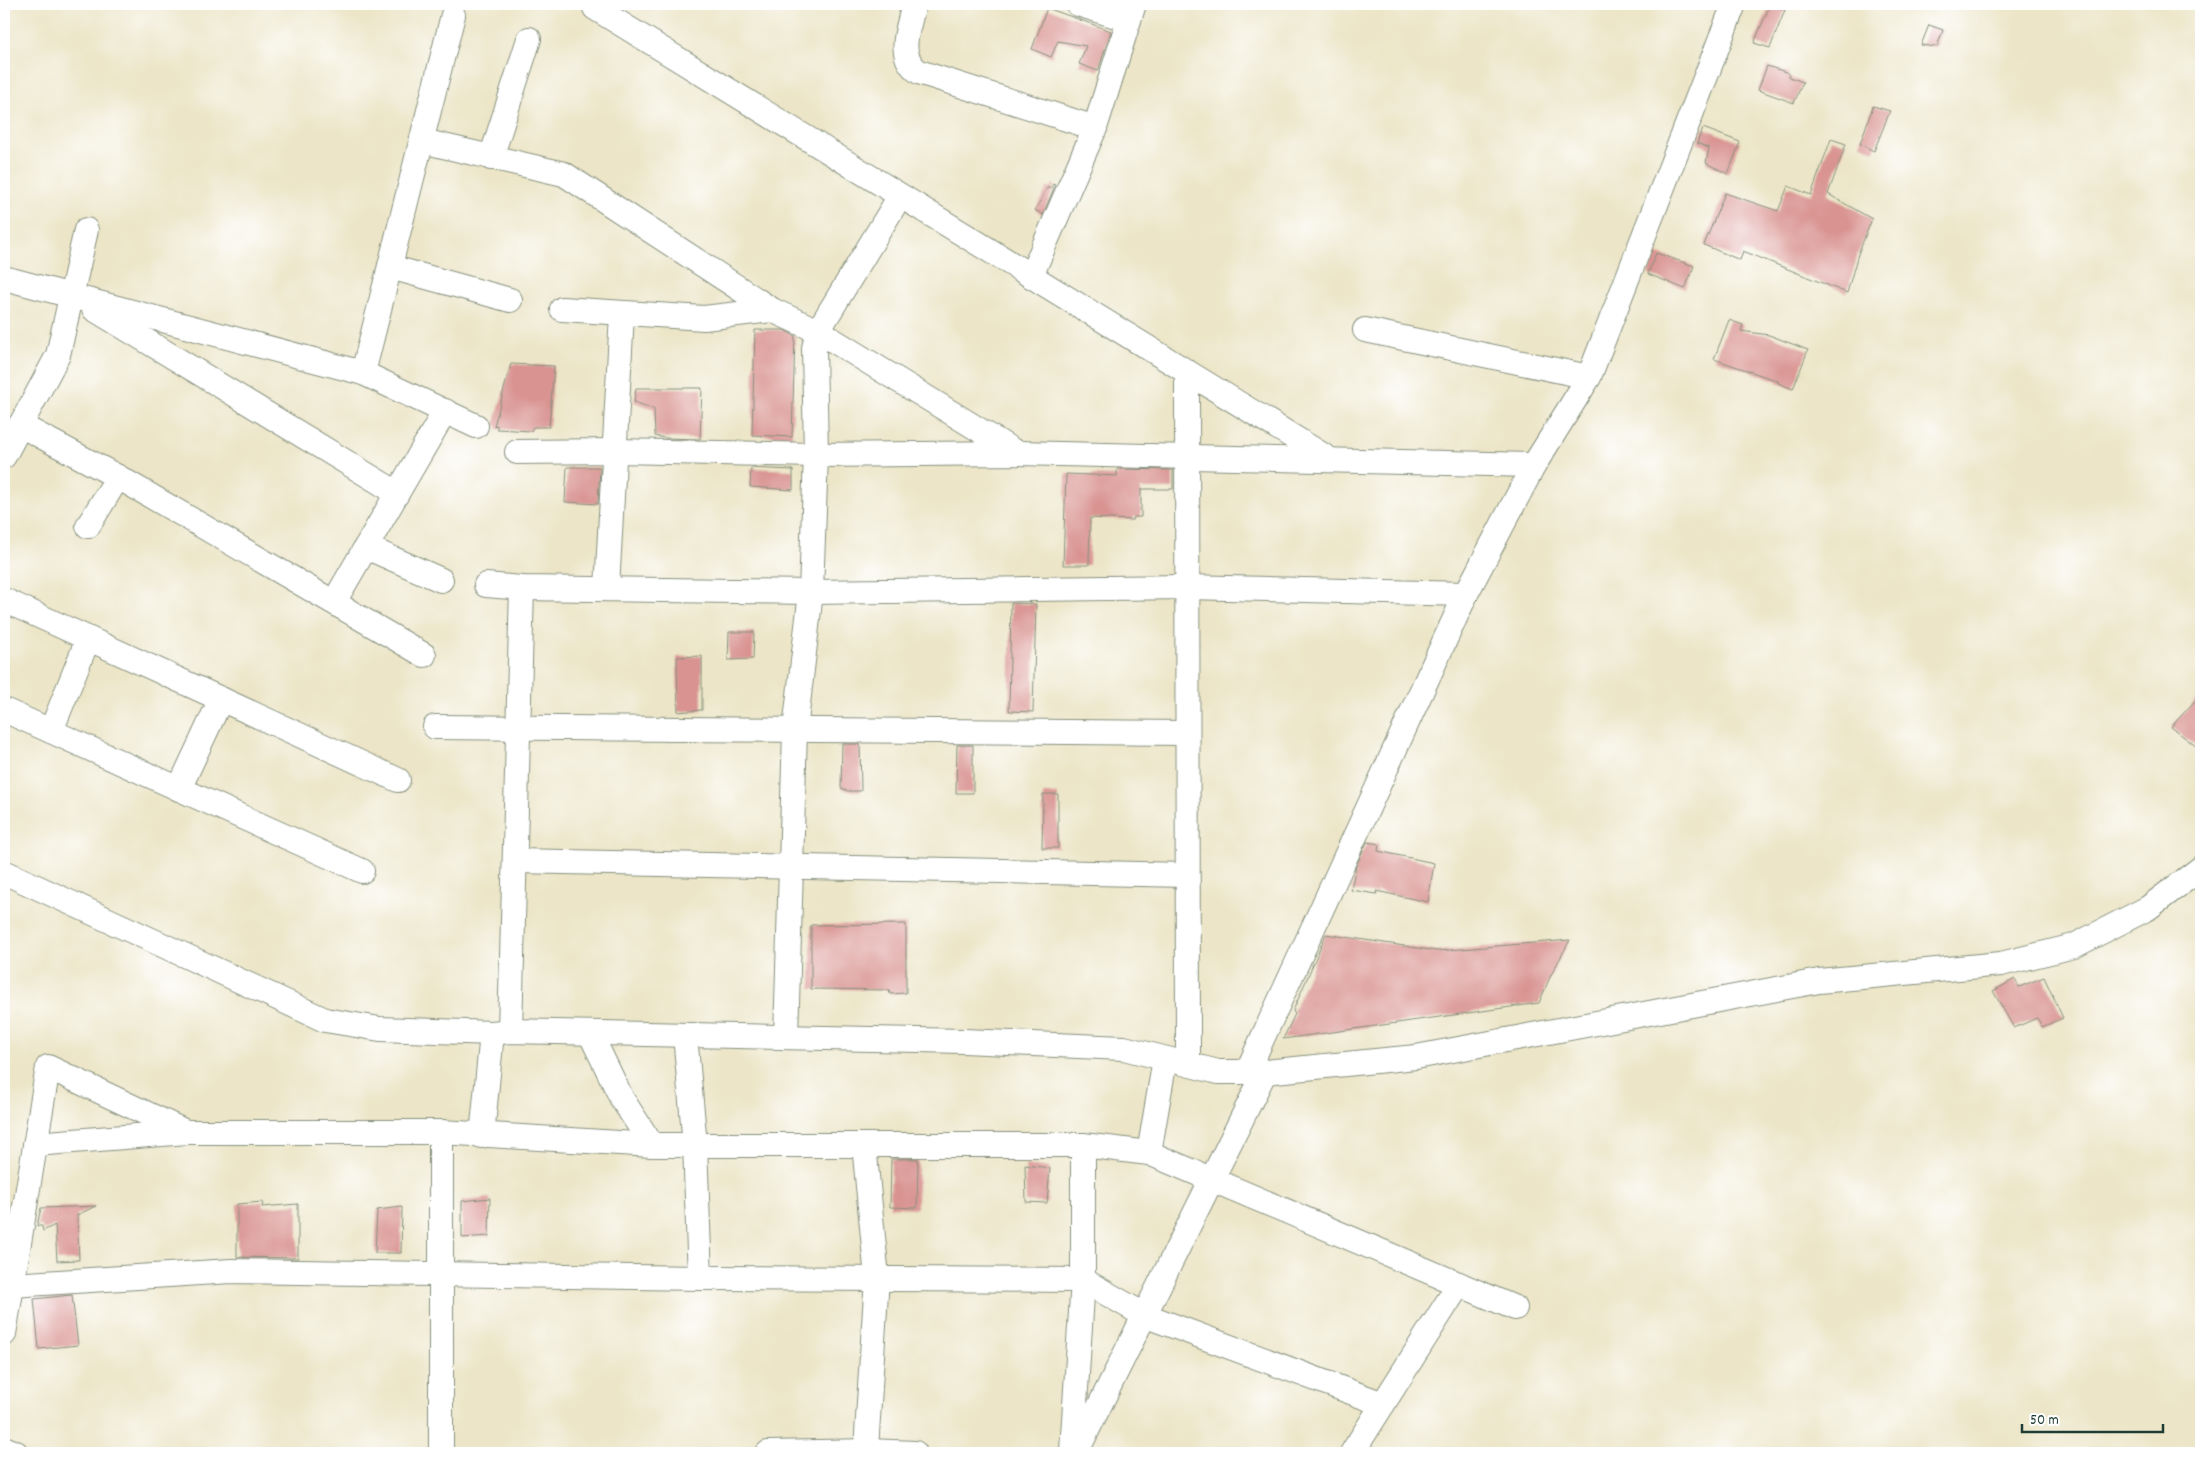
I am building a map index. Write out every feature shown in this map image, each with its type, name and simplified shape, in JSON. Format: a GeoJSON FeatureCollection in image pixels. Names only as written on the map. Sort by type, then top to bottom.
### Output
{"type":"FeatureCollection","features":[{"type":"Feature","properties":{"kind":"street"},"geometry":{"type":"LineString","coordinates":[[914,4],[904,52],[910,66],[919,72],[1096,128]]}},
{"type":"Feature","properties":{"kind":"street"},"geometry":{"type":"LineString","coordinates":[[1031,276],[1096,128],[1132,12],[1078,4]]}},
{"type":"Feature","properties":{"kind":"street"},"geometry":{"type":"LineString","coordinates":[[1074,1453],[1211,1179],[1256,1072],[1466,594],[1534,465],[1589,377],[1734,4]]}},
{"type":"Feature","properties":{"kind":"street"},"geometry":{"type":"LineString","coordinates":[[595,8],[1329,459]]}},
{"type":"Feature","properties":{"kind":"street"},"geometry":{"type":"LineString","coordinates":[[363,373],[453,15]]}},
{"type":"Feature","properties":{"kind":"street"},"geometry":{"type":"LineString","coordinates":[[491,158],[529,39]]}},
{"type":"Feature","properties":{"kind":"street"},"geometry":{"type":"LineString","coordinates":[[422,141],[564,174],[772,310],[818,331],[1017,452]]}},
{"type":"Feature","properties":{"kind":"street"},"geometry":{"type":"LineString","coordinates":[[786,1037],[795,730],[811,592],[816,455],[814,348],[818,331],[900,196]]}},
{"type":"Feature","properties":{"kind":"street"},"geometry":{"type":"LineString","coordinates":[[4,456],[58,355],[86,230]]}},
{"type":"Feature","properties":{"kind":"street"},"geometry":{"type":"LineString","coordinates":[[390,267],[510,300]]}},
{"type":"Feature","properties":{"kind":"street"},"geometry":{"type":"LineString","coordinates":[[4,278],[363,373],[476,426]]}},
{"type":"Feature","properties":{"kind":"street"},"geometry":{"type":"LineString","coordinates":[[71,295],[397,493]]}},
{"type":"Feature","properties":{"kind":"street"},"geometry":{"type":"LineString","coordinates":[[562,309],[704,318],[772,310]]}},
{"type":"Feature","properties":{"kind":"street"},"geometry":{"type":"LineString","coordinates":[[607,588],[622,314]]}},
{"type":"Feature","properties":{"kind":"street"},"geometry":{"type":"LineString","coordinates":[[1365,330],[1589,377]]}},
{"type":"Feature","properties":{"kind":"street"},"geometry":{"type":"LineString","coordinates":[[1149,1153],[1176,1061],[1188,876],[1187,372]]}},
{"type":"Feature","properties":{"kind":"street"},"geometry":{"type":"LineString","coordinates":[[334,602],[445,411]]}},
{"type":"Feature","properties":{"kind":"street"},"geometry":{"type":"LineString","coordinates":[[20,425],[118,477],[424,655]]}},
{"type":"Feature","properties":{"kind":"street"},"geometry":{"type":"LineString","coordinates":[[517,452],[615,451],[816,455],[1017,452],[1534,465]]}},
{"type":"Feature","properties":{"kind":"street"},"geometry":{"type":"LineString","coordinates":[[88,526],[118,477]]}},
{"type":"Feature","properties":{"kind":"street"},"geometry":{"type":"LineString","coordinates":[[366,547],[441,580]]}},
{"type":"Feature","properties":{"kind":"street"},"geometry":{"type":"LineString","coordinates":[[486,586],[811,592],[1187,587],[1466,594]]}},
{"type":"Feature","properties":{"kind":"street"},"geometry":{"type":"LineString","coordinates":[[482,1136],[501,1032],[515,861],[522,588]]}},
{"type":"Feature","properties":{"kind":"street"},"geometry":{"type":"LineString","coordinates":[[4,600],[398,780]]}},
{"type":"Feature","properties":{"kind":"street"},"geometry":{"type":"LineString","coordinates":[[50,731],[88,639]]}},
{"type":"Feature","properties":{"kind":"street"},"geometry":{"type":"LineString","coordinates":[[179,789],[221,699]]}},
{"type":"Feature","properties":{"kind":"street"},"geometry":{"type":"LineString","coordinates":[[4,710],[362,871]]}},
{"type":"Feature","properties":{"kind":"street"},"geometry":{"type":"LineString","coordinates":[[435,727],[1187,733]]}},
{"type":"Feature","properties":{"kind":"street"},"geometry":{"type":"LineString","coordinates":[[515,861],[1188,876]]}},
{"type":"Feature","properties":{"kind":"street"},"geometry":{"type":"LineString","coordinates":[[4,872],[325,1020],[380,1029],[964,1041],[1124,1048],[1218,1072],[1256,1072],[1416,1057],[1819,981],[2001,964],[2074,946],[2148,908],[2201,868]]}},
{"type":"Feature","properties":{"kind":"street"},"geometry":{"type":"LineString","coordinates":[[590,1033],[618,1092],[652,1145]]}},
{"type":"Feature","properties":{"kind":"street"},"geometry":{"type":"LineString","coordinates":[[685,1035],[695,1145],[700,1278]]}},
{"type":"Feature","properties":{"kind":"street"},"geometry":{"type":"LineString","coordinates":[[4,1334],[48,1067],[187,1132]]}},
{"type":"Feature","properties":{"kind":"street"},"geometry":{"type":"LineString","coordinates":[[35,1144],[187,1132],[440,1132],[652,1145],[1083,1145],[1149,1153],[1515,1308]]}},
{"type":"Feature","properties":{"kind":"street"},"geometry":{"type":"LineString","coordinates":[[440,1132],[441,1453]]}},
{"type":"Feature","properties":{"kind":"street"},"geometry":{"type":"LineString","coordinates":[[864,1145],[877,1278],[866,1449],[869,1452]]}},
{"type":"Feature","properties":{"kind":"street"},"geometry":{"type":"LineString","coordinates":[[1074,1453],[1083,1280],[1083,1145]]}},
{"type":"Feature","properties":{"kind":"street"},"geometry":{"type":"LineString","coordinates":[[12,1285],[231,1271],[441,1272],[700,1278],[1083,1280],[1144,1315],[1383,1404]]}},
{"type":"Feature","properties":{"kind":"street"},"geometry":{"type":"LineString","coordinates":[[1352,1453],[1459,1284]]}},
{"type":"Feature","properties":{"kind":"street"},"geometry":{"type":"LineString","coordinates":[[4,1448],[16,1453]]}},
{"type":"Feature","properties":{"kind":"street"},"geometry":{"type":"LineString","coordinates":[[768,1453],[915,1453]]}},
{"type":"Feature","properties":{"kind":"building"},"geometry":{"type":"Polygon","coordinates":[[[1770,5],[1785,10],[1770,48],[1754,43],[1770,5]]]}},
{"type":"Feature","properties":{"kind":"building"},"geometry":{"type":"Polygon","coordinates":[[[1047,8],[1111,31],[1098,71],[1079,64],[1086,46],[1058,41],[1051,57],[1032,49],[1047,8]]]}},
{"type":"Feature","properties":{"kind":"building"},"geometry":{"type":"Polygon","coordinates":[[[1929,25],[1943,30],[1937,47],[1921,45],[1929,25]]]}},
{"type":"Feature","properties":{"kind":"building"},"geometry":{"type":"Polygon","coordinates":[[[1767,66],[1789,73],[1789,77],[1803,82],[1794,103],[1758,90],[1767,66]]]}},
{"type":"Feature","properties":{"kind":"building"},"geometry":{"type":"Polygon","coordinates":[[[1873,106],[1890,111],[1874,151],[1860,144],[1873,106]]]}},
{"type":"Feature","properties":{"kind":"building"},"geometry":{"type":"Polygon","coordinates":[[[1703,128],[1740,142],[1728,174],[1706,163],[1709,148],[1697,143],[1703,128]]]}},
{"type":"Feature","properties":{"kind":"building"},"geometry":{"type":"Polygon","coordinates":[[[1831,139],[1846,144],[1828,194],[1872,219],[1858,254],[1847,293],[1743,251],[1740,260],[1704,245],[1725,193],[1778,211],[1788,186],[1811,195],[1831,139]]]}},
{"type":"Feature","properties":{"kind":"building"},"geometry":{"type":"Polygon","coordinates":[[[1053,184],[1055,185],[1043,215],[1035,210],[1048,187],[1051,188],[1053,184]]]}},
{"type":"Feature","properties":{"kind":"building"},"geometry":{"type":"Polygon","coordinates":[[[1656,253],[1694,266],[1685,289],[1648,274],[1656,253]]]}},
{"type":"Feature","properties":{"kind":"building"},"geometry":{"type":"Polygon","coordinates":[[[1729,320],[1743,325],[1741,331],[1769,335],[1808,350],[1793,389],[1778,383],[1778,381],[1714,359],[1729,320]]]}},
{"type":"Feature","properties":{"kind":"building"},"geometry":{"type":"Polygon","coordinates":[[[755,330],[784,330],[795,336],[792,437],[752,435],[755,330]]]}},
{"type":"Feature","properties":{"kind":"building"},"geometry":{"type":"Polygon","coordinates":[[[511,364],[554,366],[549,427],[533,427],[531,431],[497,429],[497,425],[494,426],[511,364]]]}},
{"type":"Feature","properties":{"kind":"building"},"geometry":{"type":"Polygon","coordinates":[[[636,388],[702,388],[700,439],[655,436],[654,409],[634,402],[636,388]]]}},
{"type":"Feature","properties":{"kind":"building"},"geometry":{"type":"Polygon","coordinates":[[[567,467],[600,467],[598,504],[565,502],[567,467]]]}},
{"type":"Feature","properties":{"kind":"building"},"geometry":{"type":"Polygon","coordinates":[[[751,468],[793,470],[793,490],[750,487],[751,468]]]}},
{"type":"Feature","properties":{"kind":"building"},"geometry":{"type":"Polygon","coordinates":[[[1117,469],[1173,470],[1173,489],[1141,489],[1141,517],[1134,517],[1133,520],[1090,518],[1089,565],[1063,565],[1066,474],[1117,476],[1117,469]]]}},
{"type":"Feature","properties":{"kind":"building"},"geometry":{"type":"Polygon","coordinates":[[[1011,603],[1036,604],[1033,712],[1009,711],[1011,603]]]}},
{"type":"Feature","properties":{"kind":"building"},"geometry":{"type":"Polygon","coordinates":[[[729,632],[754,632],[753,659],[728,660],[729,632]]]}},
{"type":"Feature","properties":{"kind":"building"},"geometry":{"type":"Polygon","coordinates":[[[702,656],[702,710],[678,712],[677,657],[702,656]]]}},
{"type":"Feature","properties":{"kind":"building"},"geometry":{"type":"Polygon","coordinates":[[[2201,694],[2201,750],[2171,727],[2201,694]]]}},
{"type":"Feature","properties":{"kind":"building"},"geometry":{"type":"Polygon","coordinates":[[[842,744],[860,744],[861,791],[848,791],[841,788],[842,744]]]}},
{"type":"Feature","properties":{"kind":"building"},"geometry":{"type":"Polygon","coordinates":[[[957,745],[973,745],[973,793],[956,793],[957,745]]]}},
{"type":"Feature","properties":{"kind":"building"},"geometry":{"type":"Polygon","coordinates":[[[1043,794],[1058,794],[1058,848],[1042,848],[1043,794]]]}},
{"type":"Feature","properties":{"kind":"building"},"geometry":{"type":"Polygon","coordinates":[[[1367,842],[1379,844],[1378,851],[1434,863],[1428,902],[1376,891],[1377,894],[1351,890],[1356,866],[1367,842]]]}},
{"type":"Feature","properties":{"kind":"building"},"geometry":{"type":"Polygon","coordinates":[[[906,924],[906,993],[890,994],[889,990],[811,989],[811,925],[906,924]]]}},
{"type":"Feature","properties":{"kind":"building"},"geometry":{"type":"Polygon","coordinates":[[[1326,934],[1437,951],[1570,940],[1551,975],[1539,1003],[1283,1039],[1295,1014],[1293,1011],[1326,934]]]}},
{"type":"Feature","properties":{"kind":"building"},"geometry":{"type":"Polygon","coordinates":[[[2044,977],[2063,1018],[2042,1027],[2037,1018],[2014,1028],[1993,991],[2015,979],[2019,987],[2044,977]]]}},
{"type":"Feature","properties":{"kind":"building"},"geometry":{"type":"Polygon","coordinates":[[[891,1159],[918,1159],[917,1208],[890,1207],[891,1159]]]}},
{"type":"Feature","properties":{"kind":"building"},"geometry":{"type":"Polygon","coordinates":[[[1025,1165],[1050,1168],[1047,1203],[1026,1202],[1025,1165]]]}},
{"type":"Feature","properties":{"kind":"building"},"geometry":{"type":"Polygon","coordinates":[[[490,1198],[489,1236],[462,1238],[462,1201],[490,1198]]]}},
{"type":"Feature","properties":{"kind":"building"},"geometry":{"type":"Polygon","coordinates":[[[263,1202],[262,1207],[298,1204],[298,1258],[237,1257],[237,1204],[263,1202]]]}},
{"type":"Feature","properties":{"kind":"building"},"geometry":{"type":"Polygon","coordinates":[[[96,1206],[77,1215],[79,1260],[57,1261],[55,1225],[43,1231],[42,1226],[37,1226],[41,1208],[96,1206]]]}},
{"type":"Feature","properties":{"kind":"building"},"geometry":{"type":"Polygon","coordinates":[[[402,1207],[401,1253],[375,1253],[377,1210],[402,1207]]]}},
{"type":"Feature","properties":{"kind":"building"},"geometry":{"type":"Polygon","coordinates":[[[72,1295],[78,1345],[39,1349],[34,1299],[72,1295]]]}}]}
